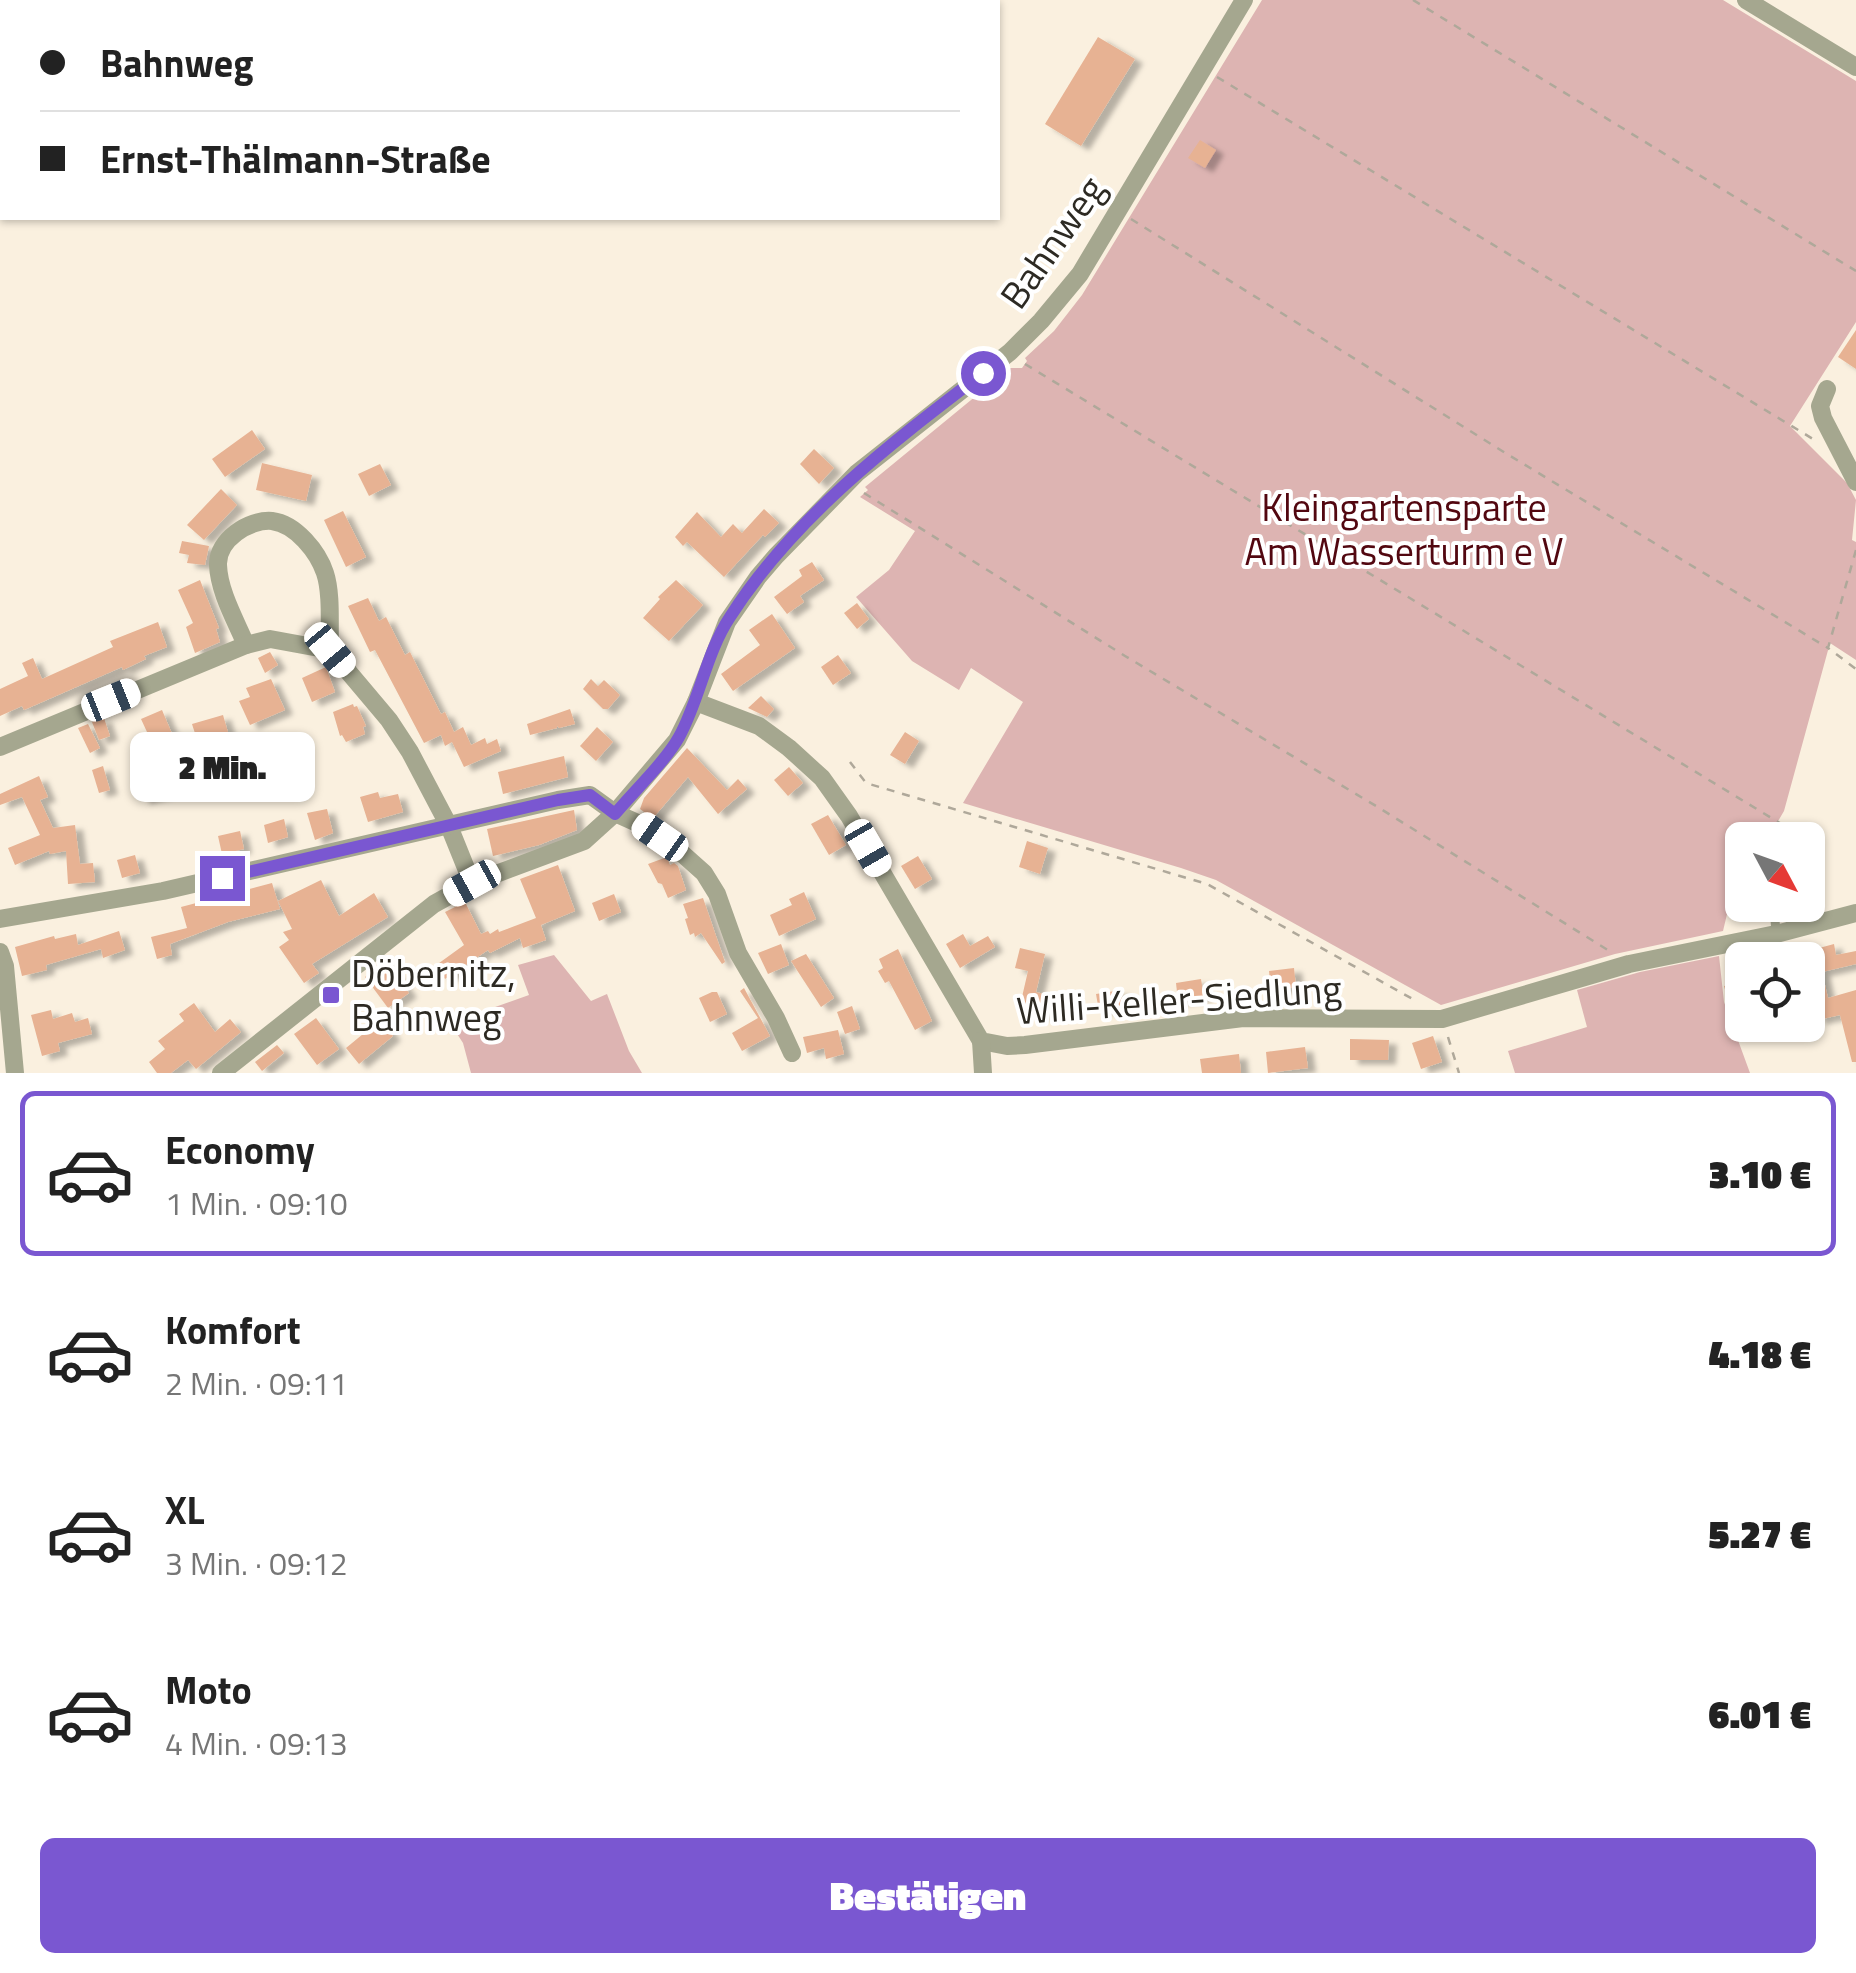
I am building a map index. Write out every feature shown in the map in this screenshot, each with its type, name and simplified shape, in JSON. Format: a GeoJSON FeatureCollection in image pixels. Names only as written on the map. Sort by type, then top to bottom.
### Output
{"type":"FeatureCollection","features":[{"type":"Feature","properties":{"kind":"street","name":"Bahnweg"},"geometry":{"type":"LineString","coordinates":[[226,1072],[434,904],[472,883],[584,842],[615,814],[677,740],[696,702],[718,639],[741,600],[780,551],[850,480],[1010,352],[1080,274],[1244,0]]}},
{"type":"Feature","properties":{"kind":"street"},"geometry":{"type":"LineString","coordinates":[[1746,0],[1856,67]]}},
{"type":"Feature","properties":{"kind":"street"},"geometry":{"type":"LineString","coordinates":[[1826,389],[1820,406],[1823,418],[1856,482]]}},
{"type":"Feature","properties":{"kind":"street"},"geometry":{"type":"LineString","coordinates":[[246,645],[225,594],[218,564],[220,552],[227,541],[248,526],[274,521],[308,544],[324,570],[328,582],[330,650],[400,735],[449,826],[472,883]]}},
{"type":"Feature","properties":{"kind":"street"},"geometry":{"type":"LineString","coordinates":[[0,746],[246,645],[270,639],[330,650]]}},
{"type":"Feature","properties":{"kind":"street","name":"Willi-Keller-Siedlung"},"geometry":{"type":"LineString","coordinates":[[696,702],[759,726],[822,778],[849,816],[981,1041],[984,1073]]}},
{"type":"Feature","properties":{"kind":"street"},"geometry":{"type":"LineString","coordinates":[[0,919],[163,892],[590,795],[615,814],[644,826],[704,873],[717,894],[738,952],[792,1053]]}},
{"type":"Feature","properties":{"kind":"street","name":"Willi-Keller-Siedlung"},"geometry":{"type":"LineString","coordinates":[[981,1041],[1025,1045],[1243,1018],[1442,1019],[1629,964],[1856,913]]}},
{"type":"Feature","properties":{"kind":"street"},"geometry":{"type":"LineString","coordinates":[[0,952],[5,966],[14,1073]]}},
{"type":"Feature","properties":{"kind":"lane"},"geometry":{"type":"LineString","coordinates":[[1775,922],[1776,934]]}},
{"type":"Feature","properties":{"kind":"path"},"geometry":{"type":"LineString","coordinates":[[1413,0],[1856,271]]}},
{"type":"Feature","properties":{"kind":"path"},"geometry":{"type":"LineString","coordinates":[[1204,68],[1809,438]]}},
{"type":"Feature","properties":{"kind":"path"},"geometry":{"type":"LineString","coordinates":[[1118,210],[1828,648],[1856,669]]}},
{"type":"Feature","properties":{"kind":"path"},"geometry":{"type":"LineString","coordinates":[[1010,352],[1768,822]]}},
{"type":"Feature","properties":{"kind":"path"},"geometry":{"type":"LineString","coordinates":[[850,480],[1125,656],[1629,964]]}},
{"type":"Feature","properties":{"kind":"path"},"geometry":{"type":"LineString","coordinates":[[1828,648],[1856,550]]}},
{"type":"Feature","properties":{"kind":"path"},"geometry":{"type":"LineString","coordinates":[[850,762],[866,783],[1207,884],[1432,1010],[1442,1019],[1460,1073]]}},
{"type":"Feature","properties":{"kind":"green space","name":"Kleingartensparte Am Wasserturm e V"},"geometry":{"type":"Polygon","coordinates":[[[1262,0],[1723,0],[1856,81],[1856,322],[1790,426],[1847,483],[1856,500],[1852,540],[1856,542],[1856,660],[1830,643],[1784,811],[1778,822],[1725,822],[1723,931],[1615,954],[1441,1005],[1216,880],[963,803],[1023,702],[971,668],[959,690],[912,661],[856,597],[889,570],[915,531],[860,497],[868,490],[865,487],[1010,368],[1022,368],[1025,358],[1054,331],[1082,295],[1262,0]]]}},
{"type":"Feature","properties":{"kind":"green space"},"geometry":{"type":"Polygon","coordinates":[[[554,955],[591,1001],[607,994],[642,1073],[471,1073],[463,1043],[450,1023],[529,995],[518,965],[554,955]]]}},
{"type":"Feature","properties":{"kind":"green space"},"geometry":{"type":"Polygon","coordinates":[[[1719,956],[1725,1042],[1739,1042],[1750,1073],[1515,1073],[1508,1051],[1587,1027],[1577,990],[1719,956]]]}},
{"type":"Feature","properties":{"kind":"building"},"geometry":{"type":"Polygon","coordinates":[[[1098,37],[1135,59],[1081,146],[1045,124],[1098,37]]]}},
{"type":"Feature","properties":{"kind":"building"},"geometry":{"type":"Polygon","coordinates":[[[1200,140],[1216,150],[1205,168],[1188,158],[1200,140]]]}},
{"type":"Feature","properties":{"kind":"building"},"geometry":{"type":"Polygon","coordinates":[[[1856,330],[1856,369],[1838,357],[1856,330]]]}},
{"type":"Feature","properties":{"kind":"building"},"geometry":{"type":"Polygon","coordinates":[[[252,430],[265,449],[225,477],[212,459],[252,430]]]}},
{"type":"Feature","properties":{"kind":"building"},"geometry":{"type":"Polygon","coordinates":[[[814,449],[834,468],[819,484],[800,464],[814,449]]]}},
{"type":"Feature","properties":{"kind":"building"},"geometry":{"type":"Polygon","coordinates":[[[262,463],[312,475],[306,501],[256,490],[262,463]]]}},
{"type":"Feature","properties":{"kind":"building"},"geometry":{"type":"Polygon","coordinates":[[[380,464],[391,485],[369,496],[358,474],[380,464]]]}},
{"type":"Feature","properties":{"kind":"building"},"geometry":{"type":"Polygon","coordinates":[[[221,489],[237,505],[204,540],[187,525],[221,489]]]}},
{"type":"Feature","properties":{"kind":"building"},"geometry":{"type":"Polygon","coordinates":[[[764,509],[779,523],[724,577],[687,542],[683,546],[675,537],[697,512],[721,537],[733,524],[742,533],[764,509]]]}},
{"type":"Feature","properties":{"kind":"building"},"geometry":{"type":"Polygon","coordinates":[[[343,511],[366,557],[346,567],[324,520],[343,511]]]}},
{"type":"Feature","properties":{"kind":"building"},"geometry":{"type":"Polygon","coordinates":[[[182,541],[209,546],[205,565],[187,563],[189,555],[179,553],[182,541]]]}},
{"type":"Feature","properties":{"kind":"building"},"geometry":{"type":"Polygon","coordinates":[[[812,562],[824,580],[800,596],[804,602],[787,614],[774,597],[802,576],[799,570],[812,562]]]}},
{"type":"Feature","properties":{"kind":"building"},"geometry":{"type":"Polygon","coordinates":[[[200,580],[219,628],[216,629],[220,642],[195,653],[186,627],[193,623],[178,590],[200,580]]]}},
{"type":"Feature","properties":{"kind":"building"},"geometry":{"type":"Polygon","coordinates":[[[676,580],[703,605],[669,641],[643,618],[676,580]]]}},
{"type":"Feature","properties":{"kind":"building"},"geometry":{"type":"Polygon","coordinates":[[[368,598],[379,621],[386,617],[405,655],[410,652],[454,732],[463,727],[471,745],[485,738],[487,744],[497,739],[501,751],[464,767],[452,742],[445,746],[441,735],[424,743],[375,650],[370,652],[348,606],[368,598]]]}},
{"type":"Feature","properties":{"kind":"building"},"geometry":{"type":"Polygon","coordinates":[[[857,603],[869,619],[857,629],[844,613],[857,603]]]}},
{"type":"Feature","properties":{"kind":"building"},"geometry":{"type":"Polygon","coordinates":[[[772,614],[795,648],[733,691],[721,674],[760,645],[749,630],[772,614]]]}},
{"type":"Feature","properties":{"kind":"building"},"geometry":{"type":"Polygon","coordinates":[[[158,622],[167,647],[123,670],[122,667],[24,710],[22,706],[0,716],[0,689],[28,676],[22,663],[33,658],[42,679],[113,647],[110,641],[158,622]]]}},
{"type":"Feature","properties":{"kind":"building"},"geometry":{"type":"Polygon","coordinates":[[[270,652],[278,665],[265,673],[258,658],[270,652]]]}},
{"type":"Feature","properties":{"kind":"building"},"geometry":{"type":"Polygon","coordinates":[[[838,655],[851,673],[833,685],[821,667],[838,655]]]}},
{"type":"Feature","properties":{"kind":"building"},"geometry":{"type":"Polygon","coordinates":[[[326,667],[335,692],[312,702],[302,678],[326,667]]]}},
{"type":"Feature","properties":{"kind":"building"},"geometry":{"type":"Polygon","coordinates":[[[271,679],[285,710],[250,725],[239,701],[250,697],[246,688],[271,679]]]}},
{"type":"Feature","properties":{"kind":"building"},"geometry":{"type":"Polygon","coordinates":[[[591,679],[598,686],[604,680],[620,695],[608,709],[603,709],[583,689],[591,679]]]}},
{"type":"Feature","properties":{"kind":"building"},"geometry":{"type":"Polygon","coordinates":[[[761,696],[774,709],[767,717],[748,708],[761,696]]]}},
{"type":"Feature","properties":{"kind":"building"},"geometry":{"type":"Polygon","coordinates":[[[353,704],[366,726],[365,734],[346,742],[340,736],[333,712],[353,704]]]}},
{"type":"Feature","properties":{"kind":"building"},"geometry":{"type":"Polygon","coordinates":[[[570,709],[575,724],[530,735],[527,724],[570,709]]]}},
{"type":"Feature","properties":{"kind":"building"},"geometry":{"type":"Polygon","coordinates":[[[162,710],[173,736],[153,745],[141,719],[162,710]]]}},
{"type":"Feature","properties":{"kind":"building"},"geometry":{"type":"Polygon","coordinates":[[[223,715],[230,739],[200,749],[192,724],[223,715]]]}},
{"type":"Feature","properties":{"kind":"building"},"geometry":{"type":"Polygon","coordinates":[[[104,718],[110,736],[99,740],[92,722],[104,718]]]}},
{"type":"Feature","properties":{"kind":"building"},"geometry":{"type":"Polygon","coordinates":[[[88,724],[100,748],[90,753],[78,728],[88,724]]]}},
{"type":"Feature","properties":{"kind":"building"},"geometry":{"type":"Polygon","coordinates":[[[597,727],[613,742],[596,761],[580,746],[597,727]]]}},
{"type":"Feature","properties":{"kind":"building"},"geometry":{"type":"Polygon","coordinates":[[[905,732],[919,741],[905,764],[890,755],[905,732]]]}},
{"type":"Feature","properties":{"kind":"building"},"geometry":{"type":"Polygon","coordinates":[[[687,748],[727,790],[738,779],[747,789],[718,814],[688,777],[654,817],[644,812],[640,809],[644,798],[687,748]]]}},
{"type":"Feature","properties":{"kind":"building"},"geometry":{"type":"Polygon","coordinates":[[[564,756],[568,777],[503,794],[498,772],[564,756]]]}},
{"type":"Feature","properties":{"kind":"building"},"geometry":{"type":"Polygon","coordinates":[[[103,766],[110,790],[99,793],[92,770],[103,766]]]}},
{"type":"Feature","properties":{"kind":"building"},"geometry":{"type":"Polygon","coordinates":[[[789,767],[803,783],[788,796],[774,780],[789,767]]]}},
{"type":"Feature","properties":{"kind":"building"},"geometry":{"type":"Polygon","coordinates":[[[171,770],[175,791],[142,800],[137,778],[171,770]]]}},
{"type":"Feature","properties":{"kind":"building"},"geometry":{"type":"Polygon","coordinates":[[[39,776],[48,797],[40,800],[53,828],[75,825],[80,864],[93,863],[95,882],[68,884],[66,851],[49,851],[15,865],[8,848],[40,835],[22,797],[0,805],[0,794],[39,776]]]}},
{"type":"Feature","properties":{"kind":"building"},"geometry":{"type":"Polygon","coordinates":[[[378,792],[380,798],[398,794],[403,812],[368,822],[360,797],[378,792]]]}},
{"type":"Feature","properties":{"kind":"building"},"geometry":{"type":"Polygon","coordinates":[[[327,809],[333,833],[315,840],[307,813],[327,809]]]}},
{"type":"Feature","properties":{"kind":"building"},"geometry":{"type":"Polygon","coordinates":[[[574,810],[577,830],[539,845],[493,856],[487,829],[574,810]]]}},
{"type":"Feature","properties":{"kind":"building"},"geometry":{"type":"Polygon","coordinates":[[[828,815],[846,845],[829,855],[811,824],[828,815]]]}},
{"type":"Feature","properties":{"kind":"building"},"geometry":{"type":"Polygon","coordinates":[[[284,819],[288,837],[268,843],[264,825],[284,819]]]}},
{"type":"Feature","properties":{"kind":"building"},"geometry":{"type":"Polygon","coordinates":[[[240,831],[244,849],[222,854],[218,836],[240,831]]]}},
{"type":"Feature","properties":{"kind":"building"},"geometry":{"type":"Polygon","coordinates":[[[1027,841],[1048,848],[1040,874],[1019,867],[1027,841]]]}},
{"type":"Feature","properties":{"kind":"building"},"geometry":{"type":"Polygon","coordinates":[[[135,855],[140,873],[122,878],[117,860],[135,855]]]}},
{"type":"Feature","properties":{"kind":"building"},"geometry":{"type":"Polygon","coordinates":[[[918,856],[932,879],[915,889],[901,866],[918,856]]]}},
{"type":"Feature","properties":{"kind":"building"},"geometry":{"type":"Polygon","coordinates":[[[667,857],[670,865],[678,866],[686,890],[668,898],[648,864],[667,857]]]}},
{"type":"Feature","properties":{"kind":"building"},"geometry":{"type":"Polygon","coordinates":[[[558,865],[575,911],[541,925],[546,940],[523,948],[520,938],[490,953],[488,950],[445,979],[435,966],[464,945],[445,912],[465,902],[481,934],[498,929],[499,932],[536,918],[520,879],[558,865]]]}},
{"type":"Feature","properties":{"kind":"building"},"geometry":{"type":"Polygon","coordinates":[[[321,880],[339,916],[374,893],[388,917],[312,964],[319,973],[304,983],[279,947],[289,940],[283,932],[292,929],[278,901],[321,880]]]}},
{"type":"Feature","properties":{"kind":"building"},"geometry":{"type":"Polygon","coordinates":[[[272,883],[280,909],[228,922],[170,944],[172,955],[157,959],[151,937],[187,928],[181,907],[272,883]]]}},
{"type":"Feature","properties":{"kind":"building"},"geometry":{"type":"Polygon","coordinates":[[[804,892],[816,919],[779,936],[770,915],[792,905],[789,899],[804,892]]]}},
{"type":"Feature","properties":{"kind":"building"},"geometry":{"type":"Polygon","coordinates":[[[614,894],[621,912],[599,921],[592,903],[614,894]]]}},
{"type":"Feature","properties":{"kind":"building"},"geometry":{"type":"Polygon","coordinates":[[[703,898],[725,962],[722,964],[701,933],[690,935],[685,919],[688,918],[683,904],[703,898]]]}},
{"type":"Feature","properties":{"kind":"building"},"geometry":{"type":"Polygon","coordinates":[[[119,931],[125,950],[103,958],[101,949],[22,976],[15,947],[76,934],[78,945],[119,931]]]}},
{"type":"Feature","properties":{"kind":"building"},"geometry":{"type":"Polygon","coordinates":[[[963,934],[970,946],[988,936],[995,947],[960,968],[946,944],[963,934]]]}},
{"type":"Feature","properties":{"kind":"building"},"geometry":{"type":"Polygon","coordinates":[[[781,944],[789,965],[768,974],[758,953],[781,944]]]}},
{"type":"Feature","properties":{"kind":"building"},"geometry":{"type":"Polygon","coordinates":[[[1834,944],[1836,955],[1856,951],[1856,964],[1825,971],[1825,946],[1834,944]]]}},
{"type":"Feature","properties":{"kind":"building"},"geometry":{"type":"Polygon","coordinates":[[[1020,948],[1045,954],[1036,992],[1051,996],[1046,1016],[1019,1010],[1028,971],[1015,968],[1020,948]]]}},
{"type":"Feature","properties":{"kind":"building"},"geometry":{"type":"Polygon","coordinates":[[[898,949],[932,1021],[915,1030],[889,981],[885,983],[878,971],[883,968],[879,959],[898,949]]]}},
{"type":"Feature","properties":{"kind":"building"},"geometry":{"type":"Polygon","coordinates":[[[806,954],[834,998],[821,1007],[791,961],[806,954]]]}},
{"type":"Feature","properties":{"kind":"building"},"geometry":{"type":"Polygon","coordinates":[[[386,961],[409,993],[388,1008],[365,977],[386,961]]]}},
{"type":"Feature","properties":{"kind":"building"},"geometry":{"type":"Polygon","coordinates":[[[1294,968],[1296,987],[1271,991],[1269,971],[1294,968]]]}},
{"type":"Feature","properties":{"kind":"building"},"geometry":{"type":"Polygon","coordinates":[[[1201,979],[1204,997],[1178,1001],[1176,983],[1201,979]]]}},
{"type":"Feature","properties":{"kind":"building"},"geometry":{"type":"Polygon","coordinates":[[[1825,985],[1828,998],[1856,990],[1856,1062],[1852,1062],[1840,1015],[1825,1018],[1825,985]]]}},
{"type":"Feature","properties":{"kind":"building"},"geometry":{"type":"Polygon","coordinates":[[[744,988],[770,1036],[742,1051],[732,1033],[758,1018],[740,991],[744,988]]]}},
{"type":"Feature","properties":{"kind":"building"},"geometry":{"type":"Polygon","coordinates":[[[1121,990],[1123,1007],[1099,1011],[1096,994],[1121,990]]]}},
{"type":"Feature","properties":{"kind":"building"},"geometry":{"type":"Polygon","coordinates":[[[717,992],[727,1014],[710,1022],[699,998],[717,992]]]}},
{"type":"Feature","properties":{"kind":"building"},"geometry":{"type":"Polygon","coordinates":[[[194,1003],[215,1032],[230,1019],[241,1032],[196,1069],[188,1060],[171,1073],[157,1073],[149,1062],[165,1049],[158,1041],[184,1021],[179,1014],[194,1003]]]}},
{"type":"Feature","properties":{"kind":"building"},"geometry":{"type":"Polygon","coordinates":[[[852,1006],[860,1029],[845,1034],[837,1012],[852,1006]]]}},
{"type":"Feature","properties":{"kind":"building"},"geometry":{"type":"Polygon","coordinates":[[[51,1010],[53,1019],[72,1013],[75,1022],[88,1018],[92,1034],[58,1043],[60,1051],[42,1056],[31,1015],[51,1010]]]}},
{"type":"Feature","properties":{"kind":"building"},"geometry":{"type":"Polygon","coordinates":[[[316,1018],[339,1049],[317,1065],[294,1034],[316,1018]]]}},
{"type":"Feature","properties":{"kind":"building"},"geometry":{"type":"Polygon","coordinates":[[[380,1020],[393,1036],[359,1064],[346,1048],[380,1020]]]}},
{"type":"Feature","properties":{"kind":"building"},"geometry":{"type":"Polygon","coordinates":[[[838,1030],[844,1054],[826,1059],[824,1048],[807,1053],[803,1037],[838,1030]]]}},
{"type":"Feature","properties":{"kind":"building"},"geometry":{"type":"Polygon","coordinates":[[[1433,1036],[1442,1062],[1421,1069],[1412,1043],[1433,1036]]]}},
{"type":"Feature","properties":{"kind":"building"},"geometry":{"type":"Polygon","coordinates":[[[1350,1039],[1389,1040],[1388,1060],[1350,1060],[1350,1039]]]}},
{"type":"Feature","properties":{"kind":"building"},"geometry":{"type":"Polygon","coordinates":[[[277,1045],[284,1053],[262,1071],[255,1062],[277,1045]]]}},
{"type":"Feature","properties":{"kind":"building"},"geometry":{"type":"Polygon","coordinates":[[[1305,1047],[1308,1068],[1268,1073],[1266,1052],[1305,1047]]]}},
{"type":"Feature","properties":{"kind":"building"},"geometry":{"type":"Polygon","coordinates":[[[1239,1054],[1241,1073],[1202,1073],[1200,1059],[1239,1054]]]}},
{"type":"Feature","properties":{"kind":"place","name":"Döbernitz, Bahnweg"},"geometry":{"type":"Point","coordinates":[331,995]}},
{"type":"Feature","properties":{"kind":"route"},"geometry":{"type":"LineString","coordinates":[[222,878],[558,800],[590,795],[615,814],[677,740],[726,622],[758,577],[857,474],[983,373]]}}]}
